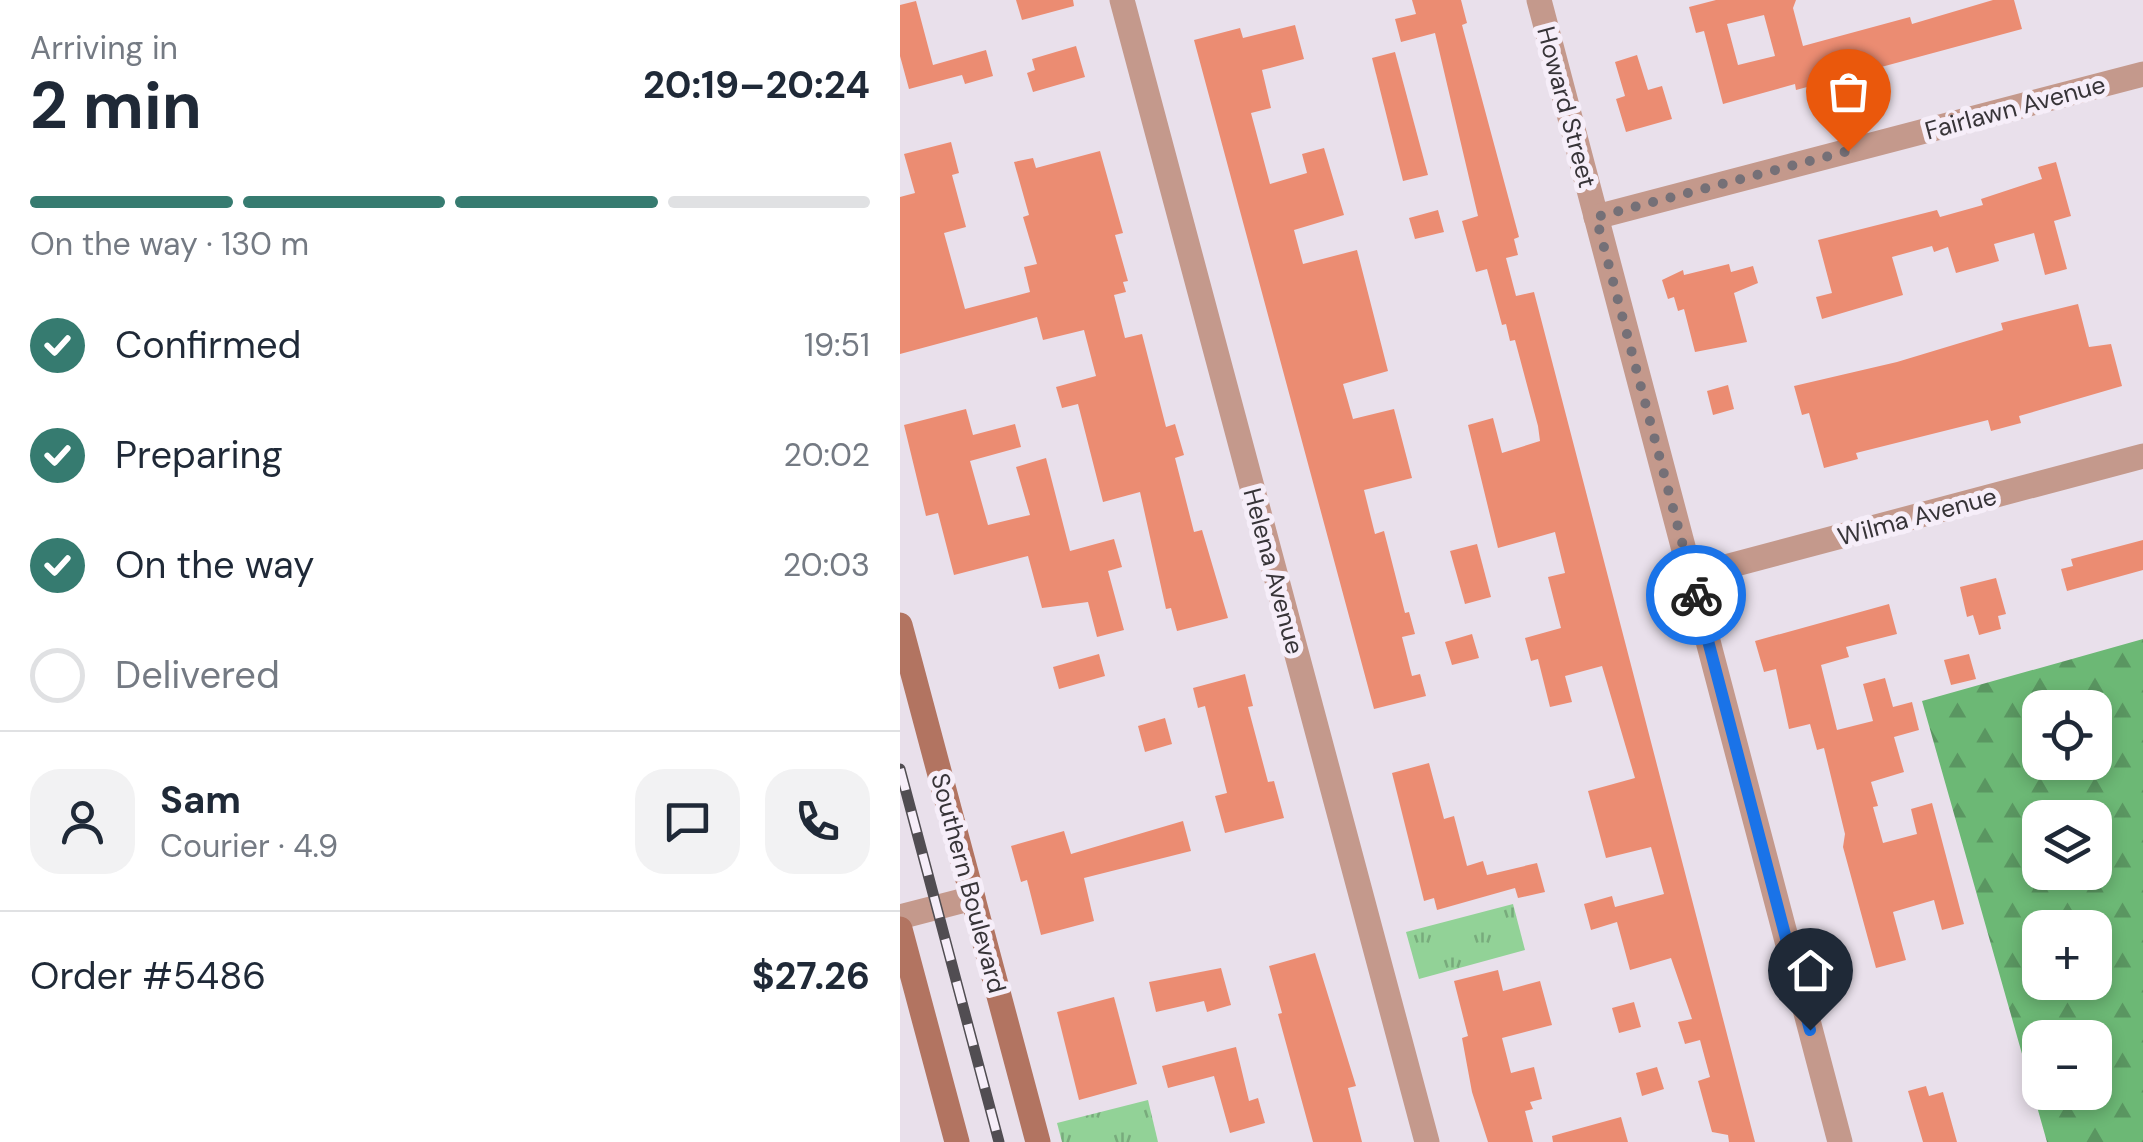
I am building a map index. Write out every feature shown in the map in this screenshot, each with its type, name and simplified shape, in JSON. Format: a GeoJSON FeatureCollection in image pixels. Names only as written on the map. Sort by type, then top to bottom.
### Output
{"type":"FeatureCollection","features":[{"type":"Feature","properties":{"kind":"street","name":"Helena Avenue"},"geometry":{"type":"LineString","coordinates":[[1122,0],[1427,1142]]}},
{"type":"Feature","properties":{"kind":"street","name":"Howard Street"},"geometry":{"type":"LineString","coordinates":[[1539,0],[1840,1142]]}},
{"type":"Feature","properties":{"kind":"street","name":"Fairlawn Avenue"},"geometry":{"type":"LineString","coordinates":[[1596,217],[2143,74]]}},
{"type":"Feature","properties":{"kind":"street","name":"Wilma Avenue"},"geometry":{"type":"LineString","coordinates":[[1691,576],[2143,456]]}},
{"type":"Feature","properties":{"kind":"street","name":"Southern Boulevard"},"geometry":{"type":"LineString","coordinates":[[900,625],[1038,1142]]}},
{"type":"Feature","properties":{"kind":"street"},"geometry":{"type":"LineString","coordinates":[[900,917],[973,898]]}},
{"type":"Feature","properties":{"kind":"street"},"geometry":{"type":"LineString","coordinates":[[900,930],[957,1142]]}},
{"type":"Feature","properties":{"kind":"green space"},"geometry":{"type":"Polygon","coordinates":[[[2143,639],[2143,1142],[2047,1142],[2038,1110],[2112,1110],[2112,1020],[2022,1020],[2022,1054],[1922,701],[2143,639]]]}},
{"type":"Feature","properties":{"kind":"green space"},"geometry":{"type":"Polygon","coordinates":[[[1513,904],[1525,950],[1419,979],[1406,932],[1513,904]]]}},
{"type":"Feature","properties":{"kind":"green space"},"geometry":{"type":"Polygon","coordinates":[[[1148,1100],[1158,1142],[1062,1142],[1057,1123],[1148,1100]]]}},
{"type":"Feature","properties":{"kind":"building"},"geometry":{"type":"Polygon","coordinates":[[[1016,0],[1073,0],[1074,6],[1022,20],[1016,0]]]}},
{"type":"Feature","properties":{"kind":"building"},"geometry":{"type":"Polygon","coordinates":[[[1412,0],[1461,0],[1467,23],[1462,25],[1519,237],[1514,239],[1518,255],[1506,258],[1516,296],[1534,292],[1755,1142],[1729,1142],[1728,1135],[1712,1132],[1698,1081],[1710,1077],[1700,1040],[1685,1044],[1678,1022],[1692,1019],[1671,958],[1630,970],[1617,922],[1591,930],[1584,904],[1612,896],[1615,907],[1664,894],[1651,847],[1606,858],[1588,791],[1635,778],[1602,666],[1565,676],[1572,702],[1550,707],[1538,659],[1531,661],[1525,638],[1561,628],[1548,577],[1565,573],[1555,532],[1498,548],[1468,425],[1493,418],[1502,453],[1540,441],[1538,426],[1515,340],[1510,341],[1506,324],[1502,325],[1487,269],[1476,272],[1462,221],[1478,216],[1435,33],[1401,42],[1395,19],[1416,14],[1412,0]]]}},
{"type":"Feature","properties":{"kind":"building"},"geometry":{"type":"Polygon","coordinates":[[[1716,0],[1796,0],[1793,8],[1803,46],[1910,17],[1912,24],[1993,0],[2014,0],[2022,29],[1796,90],[1795,84],[1723,104],[1704,31],[1696,33],[1689,7],[1716,0]],[[1764,15],[1727,24],[1738,65],[1775,56],[1764,15]]]}},
{"type":"Feature","properties":{"kind":"building"},"geometry":{"type":"Polygon","coordinates":[[[916,1],[933,65],[986,50],[993,76],[965,84],[962,75],[909,89],[900,56],[900,5],[916,1]]]}},
{"type":"Feature","properties":{"kind":"building"},"geometry":{"type":"Polygon","coordinates":[[[1295,25],[1304,59],[1262,70],[1271,108],[1251,113],[1270,184],[1307,173],[1302,154],[1324,148],[1344,215],[1294,230],[1303,264],[1357,250],[1388,371],[1343,384],[1353,419],[1394,409],[1412,478],[1364,490],[1375,534],[1384,531],[1405,613],[1409,612],[1415,634],[1402,637],[1412,676],[1420,674],[1426,696],[1374,709],[1194,40],[1240,28],[1243,38],[1295,25]]]}},
{"type":"Feature","properties":{"kind":"building"},"geometry":{"type":"Polygon","coordinates":[[[1076,46],[1085,77],[1033,92],[1027,73],[1035,70],[1032,59],[1076,46]]]}},
{"type":"Feature","properties":{"kind":"building"},"geometry":{"type":"Polygon","coordinates":[[[1395,52],[1428,175],[1403,181],[1372,58],[1395,52]]]}},
{"type":"Feature","properties":{"kind":"building"},"geometry":{"type":"Polygon","coordinates":[[[1637,55],[1648,90],[1662,86],[1672,119],[1626,132],[1616,99],[1625,96],[1615,62],[1637,55]]]}},
{"type":"Feature","properties":{"kind":"building"},"geometry":{"type":"Polygon","coordinates":[[[951,142],[959,173],[952,175],[966,227],[944,233],[965,309],[1030,292],[1024,267],[1037,264],[1023,217],[1029,215],[1014,162],[1033,158],[1036,168],[1100,151],[1123,233],[1115,235],[1128,281],[1123,282],[1126,292],[1114,295],[1125,338],[1142,334],[1166,427],[1175,424],[1184,455],[1175,458],[1194,532],[1202,530],[1228,618],[1177,631],[1171,608],[1166,609],[1140,492],[1103,502],[1078,404],[1062,408],[1056,387],[1096,376],[1084,330],[1043,340],[1037,317],[900,354],[900,197],[915,193],[904,154],[951,142]]]}},
{"type":"Feature","properties":{"kind":"building"},"geometry":{"type":"Polygon","coordinates":[[[2056,162],[2071,216],[2054,221],[2067,269],[2045,275],[2034,233],[1994,244],[1999,261],[1956,273],[1948,247],[1934,252],[1932,246],[1892,257],[1903,295],[1822,319],[1816,297],[1832,293],[1818,240],[1937,210],[1940,217],[1983,205],[1981,199],[2042,179],[2038,167],[2056,162]]]}},
{"type":"Feature","properties":{"kind":"building"},"geometry":{"type":"Polygon","coordinates":[[[1438,210],[1444,232],[1415,239],[1409,218],[1438,210]]]}},
{"type":"Feature","properties":{"kind":"building"},"geometry":{"type":"Polygon","coordinates":[[[1729,264],[1731,272],[1753,266],[1758,283],[1734,293],[1747,342],[1695,352],[1684,309],[1678,311],[1674,297],[1668,299],[1662,280],[1683,270],[1684,275],[1729,264]]]}},
{"type":"Feature","properties":{"kind":"building"},"geometry":{"type":"Polygon","coordinates":[[[2078,304],[2089,347],[2111,344],[2122,386],[2019,416],[2021,423],[1991,431],[1988,420],[1856,453],[1858,459],[1824,468],[1809,413],[1802,415],[1794,386],[1897,362],[2003,330],[2001,323],[2078,304]]]}},
{"type":"Feature","properties":{"kind":"building"},"geometry":{"type":"Polygon","coordinates":[[[1728,385],[1734,409],[1713,415],[1707,391],[1728,385]]]}},
{"type":"Feature","properties":{"kind":"building"},"geometry":{"type":"Polygon","coordinates":[[[966,409],[973,435],[1015,424],[1021,447],[970,461],[988,525],[1030,515],[1016,467],[1046,458],[1070,551],[1114,539],[1122,567],[1108,571],[1124,630],[1097,637],[1088,602],[1042,608],[1028,556],[954,575],[938,513],[926,516],[904,425],[966,409]]]}},
{"type":"Feature","properties":{"kind":"building"},"geometry":{"type":"Polygon","coordinates":[[[2143,540],[2143,570],[2067,591],[2061,569],[2073,566],[2071,559],[2143,540]]]}},
{"type":"Feature","properties":{"kind":"building"},"geometry":{"type":"Polygon","coordinates":[[[1477,544],[1491,597],[1465,604],[1450,551],[1477,544]]]}},
{"type":"Feature","properties":{"kind":"building"},"geometry":{"type":"Polygon","coordinates":[[[1996,578],[2006,614],[1998,616],[2001,629],[1979,635],[1973,615],[1967,617],[1960,587],[1996,578]]]}},
{"type":"Feature","properties":{"kind":"building"},"geometry":{"type":"Polygon","coordinates":[[[1889,604],[1897,634],[1846,647],[1849,657],[1821,665],[1837,730],[1873,721],[1863,684],[1885,678],[1893,707],[1912,702],[1919,730],[1894,737],[1904,772],[1871,782],[1878,806],[1873,807],[1883,843],[1917,834],[1911,809],[1932,803],[1964,924],[1942,930],[1934,900],[1893,912],[1906,960],[1876,968],[1843,847],[1845,834],[1824,748],[1817,750],[1810,724],[1789,729],[1776,669],[1764,672],[1755,641],[1889,604]]]}},
{"type":"Feature","properties":{"kind":"building"},"geometry":{"type":"Polygon","coordinates":[[[1472,634],[1479,658],[1452,665],[1445,642],[1472,634]]]}},
{"type":"Feature","properties":{"kind":"building"},"geometry":{"type":"Polygon","coordinates":[[[1099,654],[1105,676],[1059,689],[1053,667],[1099,654]]]}},
{"type":"Feature","properties":{"kind":"building"},"geometry":{"type":"Polygon","coordinates":[[[1969,654],[1976,679],[1951,685],[1944,660],[1969,654]]]}},
{"type":"Feature","properties":{"kind":"building"},"geometry":{"type":"Polygon","coordinates":[[[1245,674],[1253,706],[1248,707],[1268,782],[1274,781],[1284,818],[1225,833],[1215,796],[1227,793],[1205,706],[1198,708],[1193,688],[1245,674]]]}},
{"type":"Feature","properties":{"kind":"building"},"geometry":{"type":"Polygon","coordinates":[[[1165,718],[1172,744],[1145,752],[1138,726],[1165,718]]]}},
{"type":"Feature","properties":{"kind":"building"},"geometry":{"type":"Polygon","coordinates":[[[1429,763],[1444,819],[1454,816],[1467,866],[1483,861],[1487,875],[1537,863],[1545,892],[1518,898],[1515,888],[1437,910],[1434,898],[1424,901],[1392,773],[1429,763]]]}},
{"type":"Feature","properties":{"kind":"building"},"geometry":{"type":"Polygon","coordinates":[[[1183,821],[1191,851],[1084,878],[1094,921],[1041,935],[1027,880],[1021,882],[1011,846],[1064,831],[1071,854],[1183,821]]]}},
{"type":"Feature","properties":{"kind":"building"},"geometry":{"type":"Polygon","coordinates":[[[1315,953],[1356,1086],[1348,1088],[1362,1142],[1313,1142],[1278,1014],[1282,1013],[1269,966],[1315,953]]]}},
{"type":"Feature","properties":{"kind":"building"},"geometry":{"type":"Polygon","coordinates":[[[1221,968],[1231,1005],[1207,1012],[1204,1001],[1156,1012],[1149,982],[1221,968]]]}},
{"type":"Feature","properties":{"kind":"building"},"geometry":{"type":"Polygon","coordinates":[[[1498,970],[1503,991],[1540,981],[1552,1025],[1502,1038],[1511,1073],[1534,1067],[1542,1099],[1530,1102],[1533,1109],[1525,1111],[1533,1142],[1488,1142],[1472,1092],[1462,1038],[1468,1036],[1454,981],[1498,970]]]}},
{"type":"Feature","properties":{"kind":"building"},"geometry":{"type":"Polygon","coordinates":[[[1114,997],[1137,1084],[1079,1100],[1057,1012],[1114,997]]]}},
{"type":"Feature","properties":{"kind":"building"},"geometry":{"type":"Polygon","coordinates":[[[1634,1002],[1641,1027],[1619,1033],[1612,1008],[1634,1002]]]}},
{"type":"Feature","properties":{"kind":"building"},"geometry":{"type":"Polygon","coordinates":[[[1236,1047],[1249,1101],[1258,1098],[1265,1123],[1230,1133],[1214,1076],[1168,1088],[1162,1066],[1236,1047]]]}},
{"type":"Feature","properties":{"kind":"building"},"geometry":{"type":"Polygon","coordinates":[[[1657,1067],[1664,1089],[1642,1096],[1636,1073],[1657,1067]]]}},
{"type":"Feature","properties":{"kind":"building"},"geometry":{"type":"Polygon","coordinates":[[[1926,1086],[1929,1096],[1943,1092],[1957,1142],[1923,1142],[1908,1091],[1926,1086]]]}},
{"type":"Feature","properties":{"kind":"building"},"geometry":{"type":"Polygon","coordinates":[[[1621,1117],[1628,1142],[1553,1142],[1552,1136],[1621,1117]]]}},
{"type":"Feature","properties":{"kind":"railway"},"geometry":{"type":"LineString","coordinates":[[900,769],[999,1142]]}},
{"type":"Feature","properties":{"kind":"way so far"},"geometry":{"type":"LineString","coordinates":[[1696,595],[1596,217],[1848,151]]}},
{"type":"Feature","properties":{"kind":"route"},"geometry":{"type":"LineString","coordinates":[[1696,595],[1810,1030]]}}]}
